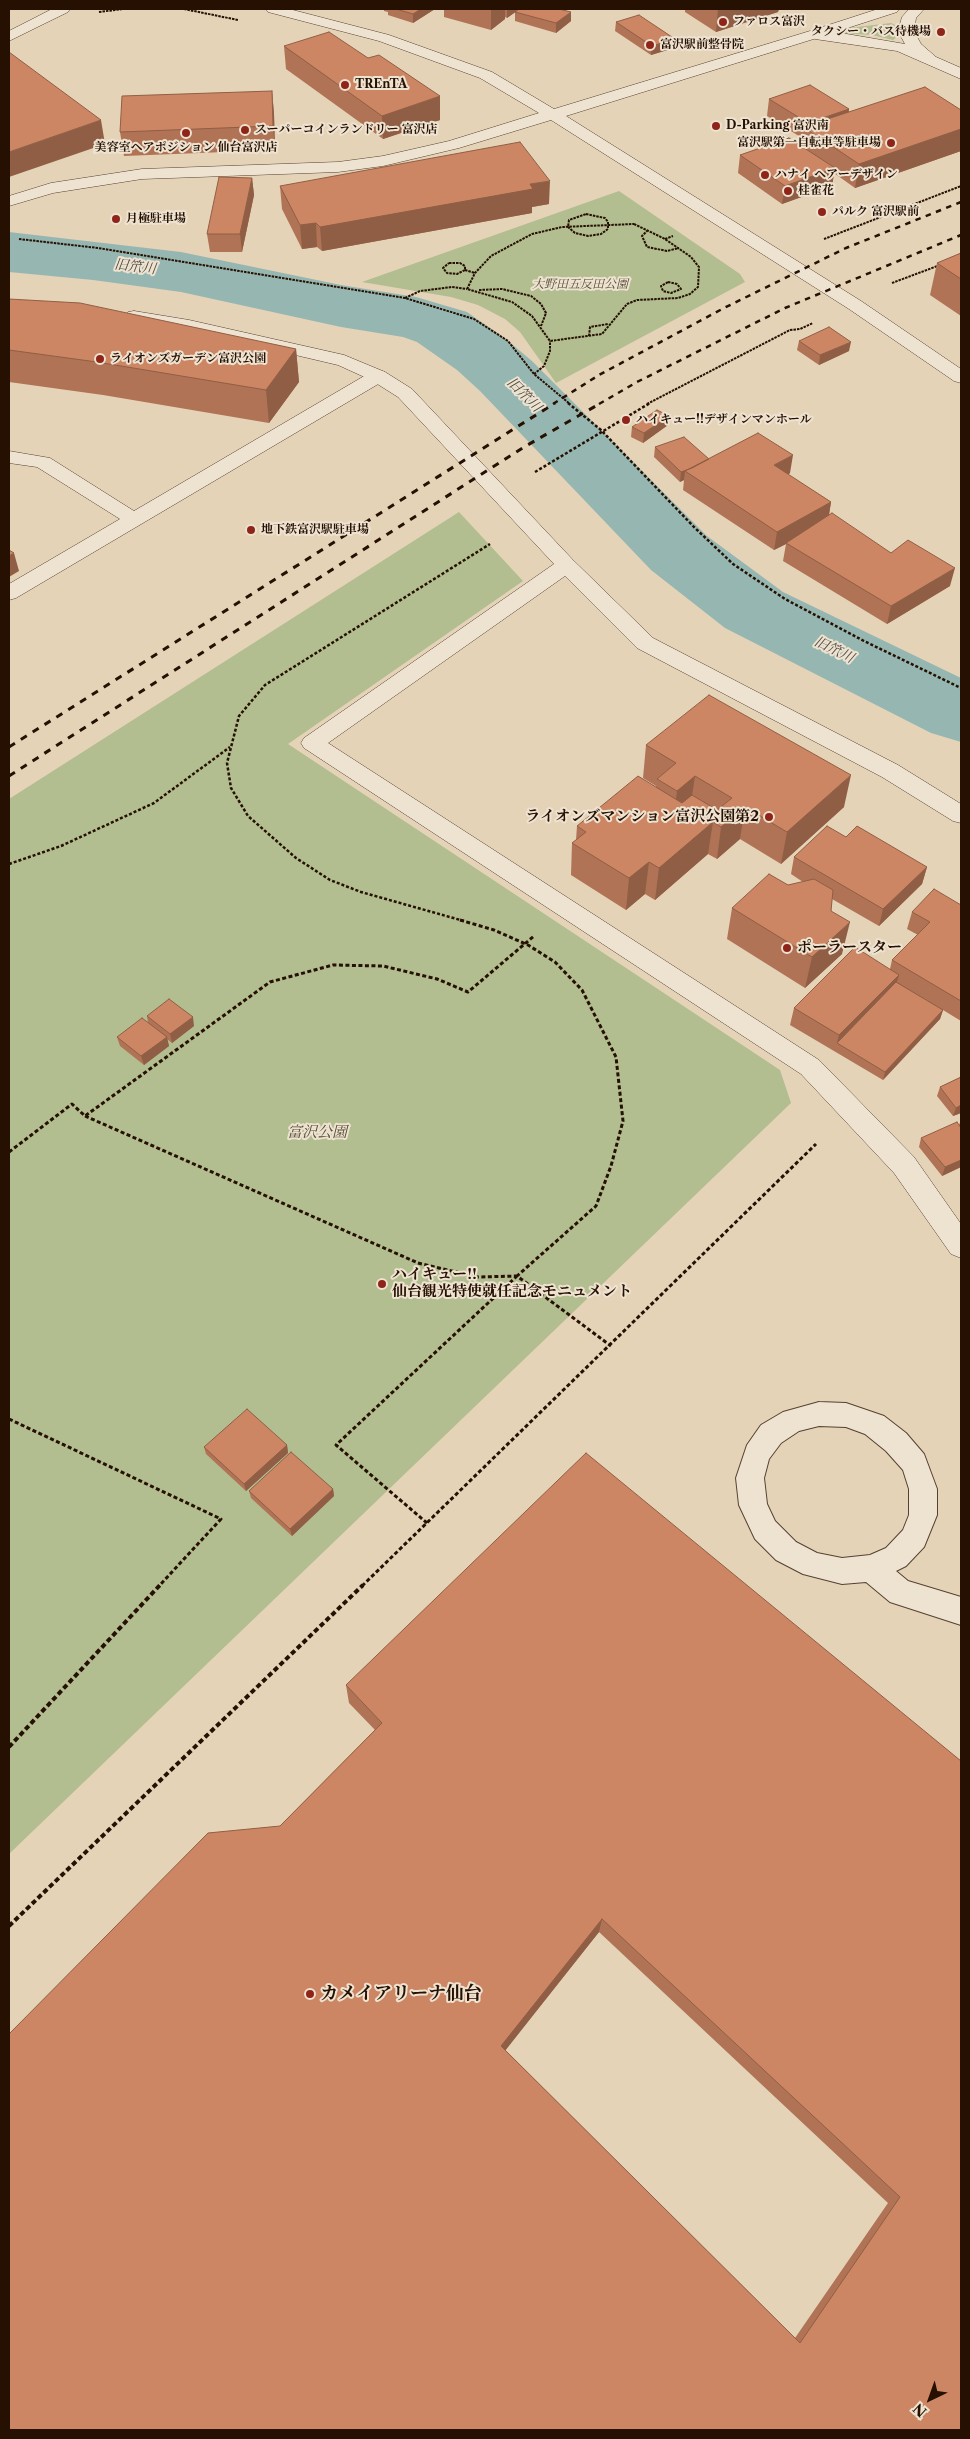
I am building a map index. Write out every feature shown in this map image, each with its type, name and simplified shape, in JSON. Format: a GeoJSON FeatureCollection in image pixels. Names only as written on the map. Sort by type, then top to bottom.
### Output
{"type":"FeatureCollection","features":[{"type":"Feature","properties":{"kind":"street"},"geometry":{"type":"LineString","coordinates":[[9,37],[63,9]]}},
{"type":"Feature","properties":{"kind":"street"},"geometry":{"type":"LineString","coordinates":[[273,9],[310,17],[437,56],[486,75],[554,114],[855,305],[961,377]]}},
{"type":"Feature","properties":{"kind":"street"},"geometry":{"type":"LineString","coordinates":[[9,201],[51,188],[142,174],[338,167],[383,161],[453,145],[892,9]]}},
{"type":"Feature","properties":{"kind":"street"},"geometry":{"type":"LineString","coordinates":[[917,9],[910,17],[906,31],[915,46],[932,62]]}},
{"type":"Feature","properties":{"kind":"street"},"geometry":{"type":"LineString","coordinates":[[815,34],[900,47],[961,74]]}},
{"type":"Feature","properties":{"kind":"street"},"geometry":{"type":"LineString","coordinates":[[113,313],[189,325],[344,361],[378,376],[405,393],[566,565],[645,643],[890,771],[961,814]]}},
{"type":"Feature","properties":{"kind":"street"},"geometry":{"type":"LineString","coordinates":[[9,593],[378,376]]}},
{"type":"Feature","properties":{"kind":"street"},"geometry":{"type":"LineString","coordinates":[[9,457],[43,462],[133,519]]}},
{"type":"Feature","properties":{"kind":"street"},"geometry":{"type":"LineString","coordinates":[[566,565],[312,743],[810,1067],[904,1165],[961,1246]]}},
{"type":"Feature","properties":{"kind":"lane"},"geometry":{"type":"LineString","coordinates":[[871,1568],[896,1557],[914,1538],[923,1515],[923,1489],[914,1464],[896,1442],[874,1425],[846,1416],[819,1414],[793,1420],[771,1434],[757,1454],[750,1478],[753,1505],[765,1530],[786,1551],[813,1565],[842,1571],[871,1568],[900,1592],[961,1610]]}},
{"type":"Feature","properties":{"kind":"path"},"geometry":{"type":"LineString","coordinates":[[95,10],[100,12],[123,9]]}},
{"type":"Feature","properties":{"kind":"path"},"geometry":{"type":"LineString","coordinates":[[184,9],[246,21]]}},
{"type":"Feature","properties":{"kind":"path"},"geometry":{"type":"LineString","coordinates":[[822,240],[961,186]]}},
{"type":"Feature","properties":{"kind":"path"},"geometry":{"type":"LineString","coordinates":[[568,227],[569,220],[586,214],[605,218],[609,225]]}},
{"type":"Feature","properties":{"kind":"path"},"geometry":{"type":"LineString","coordinates":[[468,289],[475,273],[491,256],[532,234],[568,227],[634,224],[649,230],[642,236],[642,240],[647,247],[667,251],[679,248]]}},
{"type":"Feature","properties":{"kind":"path"},"geometry":{"type":"LineString","coordinates":[[568,227],[575,233],[588,236],[605,232],[609,225]]}},
{"type":"Feature","properties":{"kind":"path"},"geometry":{"type":"LineString","coordinates":[[19,239],[98,248],[405,298],[474,319],[508,341],[534,374],[601,430],[694,527],[733,564],[785,599],[864,641],[961,688]]}},
{"type":"Feature","properties":{"kind":"path"},"geometry":{"type":"LineString","coordinates":[[550,341],[602,334],[627,304],[637,300],[684,296],[690,294],[698,287],[699,267],[691,257],[665,239]]}},
{"type":"Feature","properties":{"kind":"path"},"geometry":{"type":"LineString","coordinates":[[465,270],[463,264],[456,262],[449,263],[443,268],[450,274],[457,274],[465,270],[475,273]]}},
{"type":"Feature","properties":{"kind":"path"},"geometry":{"type":"LineString","coordinates":[[891,284],[944,263]]}},
{"type":"Feature","properties":{"kind":"path"},"geometry":{"type":"LineString","coordinates":[[677,292],[680,287],[674,283],[665,283],[660,287],[668,293],[677,292],[684,296]]}},
{"type":"Feature","properties":{"kind":"path"},"geometry":{"type":"LineString","coordinates":[[405,298],[420,291],[452,287],[476,290],[512,302],[532,316],[550,341],[550,351],[544,366],[534,374]]}},
{"type":"Feature","properties":{"kind":"path"},"geometry":{"type":"LineString","coordinates":[[476,290],[502,288],[531,296],[541,304],[546,313],[541,326]]}},
{"type":"Feature","properties":{"kind":"path"},"geometry":{"type":"LineString","coordinates":[[535,473],[601,430],[701,374],[790,330],[800,329],[815,322]]}},
{"type":"Feature","properties":{"kind":"path"},"geometry":{"type":"LineString","coordinates":[[589,336],[589,330],[594,325],[609,324]]}},
{"type":"Feature","properties":{"kind":"path"},"geometry":{"type":"LineString","coordinates":[[427,1523],[336,1445],[517,1276],[596,1206],[611,1166],[623,1121],[616,1057],[582,990],[555,962],[528,945],[494,930],[361,892],[330,880],[296,858],[248,816],[231,788],[227,763],[239,716],[265,685],[495,541]]}},
{"type":"Feature","properties":{"kind":"path"},"geometry":{"type":"LineString","coordinates":[[9,864],[61,846],[154,803],[231,747]]}},
{"type":"Feature","properties":{"kind":"path"},"geometry":{"type":"LineString","coordinates":[[85,1116],[270,982],[333,965],[383,966],[437,979],[468,992],[516,950]]}},
{"type":"Feature","properties":{"kind":"path"},"geometry":{"type":"LineString","coordinates":[[9,1152],[72,1104],[85,1116],[418,1263],[477,1277],[517,1276],[610,1346]]}},
{"type":"Feature","properties":{"kind":"path"},"geometry":{"type":"LineString","coordinates":[[9,1926],[610,1346],[816,1144]]}},
{"type":"Feature","properties":{"kind":"path"},"geometry":{"type":"LineString","coordinates":[[9,1418],[221,1519],[9,1747]]}},
{"type":"Feature","properties":{"kind":"green space"},"geometry":{"type":"Polygon","coordinates":[[[891,23],[895,25],[897,37],[893,40],[872,35],[836,33],[840,29],[891,23]]]}},
{"type":"Feature","properties":{"kind":"green space","name":"大野田五反田公園"},"geometry":{"type":"Polygon","coordinates":[[[619,191],[740,274],[745,282],[556,383],[520,332],[505,319],[478,305],[451,297],[362,282],[619,191]]]}},
{"type":"Feature","properties":{"kind":"green space","name":"富沢公園"},"geometry":{"type":"Polygon","coordinates":[[[459,512],[523,581],[288,744],[780,1070],[791,1103],[9,1854],[9,799],[459,512]]]}},
{"type":"Feature","properties":{"kind":"building"},"geometry":{"type":"Polygon","coordinates":[[[396,9],[421,9],[413,14],[396,9]]]}},
{"type":"Feature","properties":{"kind":"building"},"geometry":{"type":"Polygon","coordinates":[[[519,9],[559,9],[571,12],[556,23],[515,12],[519,9]]]}},
{"type":"Feature","properties":{"kind":"building"},"geometry":{"type":"Polygon","coordinates":[[[639,15],[675,39],[652,46],[616,22],[639,15]]]}},
{"type":"Feature","properties":{"kind":"building"},"geometry":{"type":"Polygon","coordinates":[[[329,32],[368,58],[379,55],[440,96],[382,116],[284,46],[329,32]]]}},
{"type":"Feature","properties":{"kind":"building"},"geometry":{"type":"Polygon","coordinates":[[[9,52],[101,120],[9,152],[9,52]]]}},
{"type":"Feature","properties":{"kind":"building"},"geometry":{"type":"Polygon","coordinates":[[[810,85],[849,109],[808,123],[769,99],[810,85]]]}},
{"type":"Feature","properties":{"kind":"building"},"geometry":{"type":"Polygon","coordinates":[[[925,87],[961,110],[961,129],[859,164],[803,127],[925,87]]]}},
{"type":"Feature","properties":{"kind":"building"},"geometry":{"type":"Polygon","coordinates":[[[272,91],[273,126],[120,132],[122,96],[272,91]]]}},
{"type":"Feature","properties":{"kind":"building"},"geometry":{"type":"Polygon","coordinates":[[[789,138],[835,168],[785,186],[740,155],[789,138]]]}},
{"type":"Feature","properties":{"kind":"building"},"geometry":{"type":"Polygon","coordinates":[[[520,142],[550,181],[530,184],[533,189],[320,227],[316,223],[300,225],[280,186],[520,142]]]}},
{"type":"Feature","properties":{"kind":"building"},"geometry":{"type":"Polygon","coordinates":[[[219,177],[252,178],[240,234],[207,234],[219,177]]]}},
{"type":"Feature","properties":{"kind":"building"},"geometry":{"type":"Polygon","coordinates":[[[961,253],[961,279],[937,263],[961,253]]]}},
{"type":"Feature","properties":{"kind":"building"},"geometry":{"type":"Polygon","coordinates":[[[9,299],[80,303],[296,349],[266,390],[97,362],[9,350],[9,299]]]}},
{"type":"Feature","properties":{"kind":"building"},"geometry":{"type":"Polygon","coordinates":[[[829,327],[851,342],[820,355],[799,341],[829,327]]]}},
{"type":"Feature","properties":{"kind":"building"},"geometry":{"type":"Polygon","coordinates":[[[657,410],[669,416],[644,433],[632,427],[657,410]]]}},
{"type":"Feature","properties":{"kind":"building"},"geometry":{"type":"Polygon","coordinates":[[[758,433],[793,455],[774,465],[831,502],[777,532],[685,471],[758,433]]]}},
{"type":"Feature","properties":{"kind":"building"},"geometry":{"type":"Polygon","coordinates":[[[684,437],[709,459],[681,472],[655,447],[684,437]]]}},
{"type":"Feature","properties":{"kind":"building"},"geometry":{"type":"Polygon","coordinates":[[[832,513],[891,553],[908,540],[955,568],[891,606],[786,543],[832,513]]]}},
{"type":"Feature","properties":{"kind":"building"},"geometry":{"type":"Polygon","coordinates":[[[709,695],[851,775],[787,832],[745,807],[721,827],[713,822],[659,868],[649,862],[629,878],[572,843],[586,832],[577,826],[638,776],[682,803],[692,795],[717,810],[732,798],[695,776],[677,791],[657,779],[676,763],[646,745],[709,695]]]}},
{"type":"Feature","properties":{"kind":"building"},"geometry":{"type":"Polygon","coordinates":[[[827,826],[846,837],[857,826],[927,867],[883,909],[794,857],[827,826]]]}},
{"type":"Feature","properties":{"kind":"building"},"geometry":{"type":"Polygon","coordinates":[[[769,874],[788,885],[814,879],[833,890],[831,911],[850,922],[812,957],[732,908],[769,874]]]}},
{"type":"Feature","properties":{"kind":"building"},"geometry":{"type":"Polygon","coordinates":[[[934,889],[961,905],[961,1001],[892,960],[930,922],[912,912],[934,889]]]}},
{"type":"Feature","properties":{"kind":"building"},"geometry":{"type":"Polygon","coordinates":[[[855,947],[899,975],[839,1035],[794,1008],[855,947]]]}},
{"type":"Feature","properties":{"kind":"building"},"geometry":{"type":"Polygon","coordinates":[[[896,982],[943,1010],[885,1072],[837,1043],[896,982]]]}},
{"type":"Feature","properties":{"kind":"building"},"geometry":{"type":"Polygon","coordinates":[[[169,999],[193,1017],[170,1034],[147,1016],[169,999]]]}},
{"type":"Feature","properties":{"kind":"building"},"geometry":{"type":"Polygon","coordinates":[[[142,1018],[167,1037],[141,1056],[117,1037],[142,1018]]]}},
{"type":"Feature","properties":{"kind":"building"},"geometry":{"type":"Polygon","coordinates":[[[961,1077],[961,1105],[956,1108],[940,1087],[961,1077]]]}},
{"type":"Feature","properties":{"kind":"building"},"geometry":{"type":"Polygon","coordinates":[[[957,1122],[961,1128],[961,1160],[945,1167],[921,1138],[957,1122]]]}},
{"type":"Feature","properties":{"kind":"building"},"geometry":{"type":"Polygon","coordinates":[[[247,1409],[287,1445],[244,1484],[204,1447],[247,1409]]]}},
{"type":"Feature","properties":{"kind":"building"},"geometry":{"type":"Polygon","coordinates":[[[291,1452],[333,1489],[290,1529],[249,1491],[291,1452]]]}},
{"type":"Feature","properties":{"kind":"building","name":"カメイアリーナ仙台"},"geometry":{"type":"Polygon","coordinates":[[[586,1453],[961,1761],[961,2430],[9,2430],[9,2034],[208,1833],[280,1826],[382,1723],[346,1685],[586,1453]],[[602,1919],[501,2046],[800,2343],[900,2197],[602,1919]]]}},
{"type":"Feature","properties":{"kind":"waterway","name":"旧笊川"},"geometry":{"type":"LineString","coordinates":[[9,252],[93,260],[181,272],[341,306],[416,318],[442,327],[482,355],[506,376],[679,553],[754,610],[961,713]]}},
{"type":"Feature","properties":{"kind":"railway"},"geometry":{"type":"LineString","coordinates":[[553,404],[599,375],[724,308],[846,248],[961,202]]}},
{"type":"Feature","properties":{"kind":"railway"},"geometry":{"type":"LineString","coordinates":[[599,404],[637,382],[785,308],[961,235]]}},
{"type":"Feature","properties":{"kind":"railway"},"geometry":{"type":"LineString","coordinates":[[9,747],[555,403]]}},
{"type":"Feature","properties":{"kind":"railway"},"geometry":{"type":"LineString","coordinates":[[9,776],[524,447],[601,403]]}},
{"type":"Feature","properties":{"kind":"place","name":"ファロス富沢"},"geometry":{"type":"Point","coordinates":[723,22]}},
{"type":"Feature","properties":{"kind":"place","name":"タクシー・バス待機場"},"geometry":{"type":"Point","coordinates":[941,32]}},
{"type":"Feature","properties":{"kind":"place","name":"富沢駅前整骨院"},"geometry":{"type":"Point","coordinates":[650,45]}},
{"type":"Feature","properties":{"kind":"place","name":"TREnTA"},"geometry":{"type":"Point","coordinates":[345,85]}},
{"type":"Feature","properties":{"kind":"place","name":"D-Parking 富沢南"},"geometry":{"type":"Point","coordinates":[716,126]}},
{"type":"Feature","properties":{"kind":"place","name":"スーパーコインランドリー 富沢店"},"geometry":{"type":"Point","coordinates":[245,130]}},
{"type":"Feature","properties":{"kind":"place","name":"美容室ヘアポジション 仙台富沢店"},"geometry":{"type":"Point","coordinates":[186,133]}},
{"type":"Feature","properties":{"kind":"place","name":"富沢駅第一自転車等駐車場"},"geometry":{"type":"Point","coordinates":[891,143]}},
{"type":"Feature","properties":{"kind":"place","name":"ハナイ ヘアーデザイン"},"geometry":{"type":"Point","coordinates":[765,175]}},
{"type":"Feature","properties":{"kind":"place","name":"桂雀花"},"geometry":{"type":"Point","coordinates":[788,191]}},
{"type":"Feature","properties":{"kind":"place","name":"パルク 富沢駅前"},"geometry":{"type":"Point","coordinates":[822,212]}},
{"type":"Feature","properties":{"kind":"place","name":"月極駐車場"},"geometry":{"type":"Point","coordinates":[116,219]}},
{"type":"Feature","properties":{"kind":"place","name":"ライオンズガーデン富沢公園"},"geometry":{"type":"Point","coordinates":[100,359]}},
{"type":"Feature","properties":{"kind":"place","name":"ハイキュー!!デザインマンホール"},"geometry":{"type":"Point","coordinates":[626,420]}},
{"type":"Feature","properties":{"kind":"place","name":"地下鉄富沢駅駐車場"},"geometry":{"type":"Point","coordinates":[251,530]}},
{"type":"Feature","properties":{"kind":"place","name":"ライオンズマンション富沢公園第2"},"geometry":{"type":"Point","coordinates":[769,817]}},
{"type":"Feature","properties":{"kind":"place","name":"ポーラースター"},"geometry":{"type":"Point","coordinates":[787,948]}},
{"type":"Feature","properties":{"kind":"place","name":"ハイキュー‼ 仙台観光特使就任記念モニュメント"},"geometry":{"type":"Point","coordinates":[382,1284]}},
{"type":"Feature","properties":{"kind":"place","name":"カメイアリーナ仙台"},"geometry":{"type":"Point","coordinates":[310,1994]}}]}
